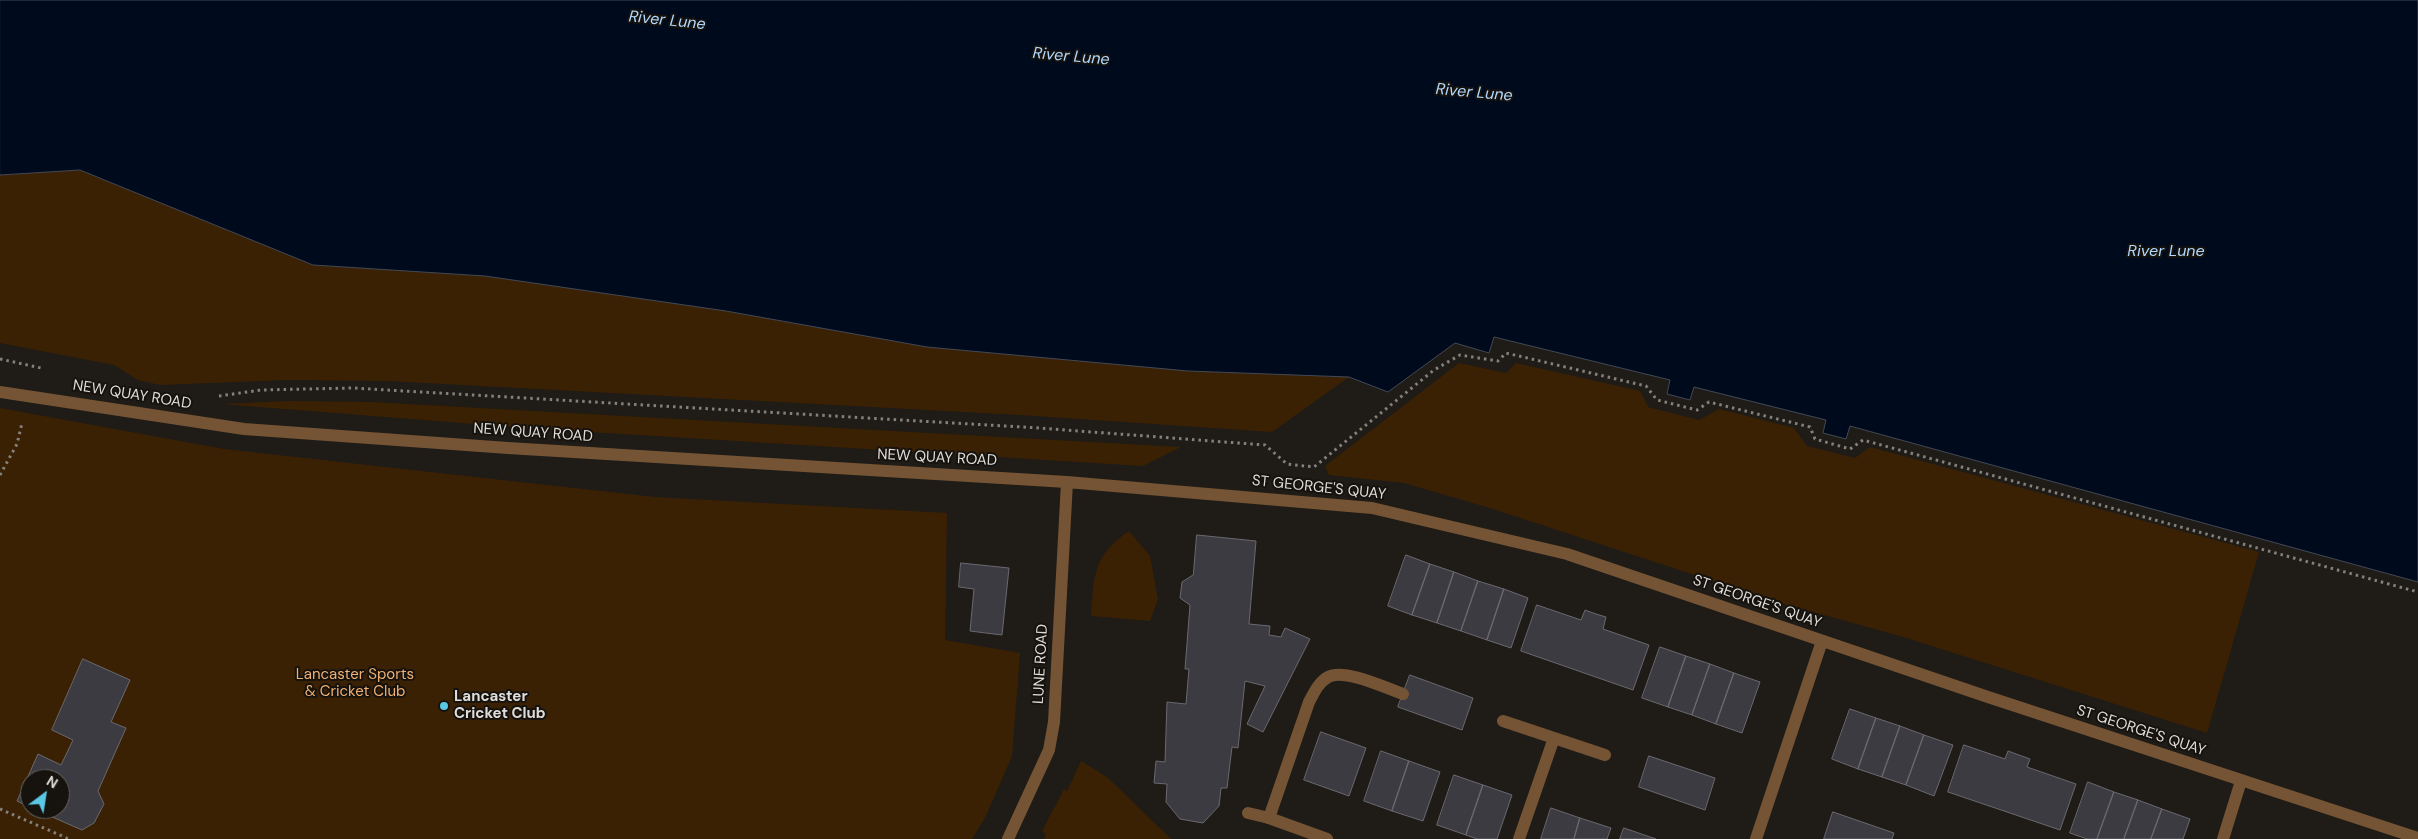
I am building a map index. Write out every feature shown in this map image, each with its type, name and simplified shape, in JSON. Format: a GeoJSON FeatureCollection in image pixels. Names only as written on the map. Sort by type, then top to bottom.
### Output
{"type":"FeatureCollection","features":[{"type":"Feature","properties":{"kind":"street","name":"NEW QUAY ROAD"},"geometry":{"type":"LineString","coordinates":[[0,392],[244,429],[508,448],[1067,482]]}},
{"type":"Feature","properties":{"kind":"street","name":"ST GEORGE'S QUAY"},"geometry":{"type":"LineString","coordinates":[[1067,482],[1372,508],[1567,554],[2241,781],[2418,838]]}},
{"type":"Feature","properties":{"kind":"street","name":"LUNE ROAD"},"geometry":{"type":"LineString","coordinates":[[1008,839],[1049,750],[1054,722],[1067,482]]}},
{"type":"Feature","properties":{"kind":"street"},"geometry":{"type":"LineString","coordinates":[[1756,839],[1822,641]]}},
{"type":"Feature","properties":{"kind":"street"},"geometry":{"type":"LineString","coordinates":[[1270,818],[1309,702],[1318,686],[1328,677],[1343,674],[1403,694]]}},
{"type":"Feature","properties":{"kind":"street"},"geometry":{"type":"LineString","coordinates":[[1503,721],[1605,755]]}},
{"type":"Feature","properties":{"kind":"street"},"geometry":{"type":"LineString","coordinates":[[1519,839],[1554,738]]}},
{"type":"Feature","properties":{"kind":"street"},"geometry":{"type":"LineString","coordinates":[[2224,839],[2241,781]]}},
{"type":"Feature","properties":{"kind":"street"},"geometry":{"type":"LineString","coordinates":[[1248,813],[1270,818],[1327,839]]}},
{"type":"Feature","properties":{"kind":"path"},"geometry":{"type":"LineString","coordinates":[[213,396],[261,390],[353,388],[1039,428],[1265,445],[1287,464],[1314,467],[1434,370],[1460,355],[1498,361],[1506,353],[1646,386],[1657,400],[1697,410],[1709,402],[1810,427],[1814,439],[1850,449],[1863,440],[2418,592]]}},
{"type":"Feature","properties":{"kind":"path"},"geometry":{"type":"LineString","coordinates":[[0,359],[44,369]]}},
{"type":"Feature","properties":{"kind":"path"},"geometry":{"type":"LineString","coordinates":[[0,475],[16,444],[22,420]]}},
{"type":"Feature","properties":{"kind":"path"},"geometry":{"type":"LineString","coordinates":[[0,809],[69,839]]}},
{"type":"Feature","properties":{"kind":"green space"},"geometry":{"type":"Polygon","coordinates":[[[80,170],[313,265],[485,276],[726,311],[927,347],[1188,371],[1349,377],[1272,432],[1020,415],[389,381],[287,380],[160,385],[138,380],[114,365],[0,343],[0,175],[80,170]]]}},
{"type":"Feature","properties":{"kind":"green space"},"geometry":{"type":"Polygon","coordinates":[[[1459,363],[1506,373],[1516,363],[1640,391],[1648,407],[1699,420],[1719,409],[1794,428],[1807,446],[1855,458],[1870,447],[2259,552],[2207,733],[1900,636],[1777,602],[1493,509],[1404,483],[1329,475],[1325,466],[1459,363]]]}},
{"type":"Feature","properties":{"kind":"green space"},"geometry":{"type":"Polygon","coordinates":[[[287,401],[372,402],[1181,447],[1143,466],[525,428],[221,404],[287,401]]]}},
{"type":"Feature","properties":{"kind":"green space","name":"Lancaster Sports & Cricket Club"},"geometry":{"type":"Polygon","coordinates":[[[0,408],[224,449],[655,497],[947,513],[945,640],[1020,653],[1012,756],[985,818],[972,839],[0,839],[0,408]]]}},
{"type":"Feature","properties":{"kind":"green space"},"geometry":{"type":"Polygon","coordinates":[[[1129,531],[1150,556],[1158,599],[1150,621],[1091,616],[1095,578],[1102,558],[1117,540],[1129,531]]]}},
{"type":"Feature","properties":{"kind":"green space"},"geometry":{"type":"Polygon","coordinates":[[[1081,761],[1107,777],[1171,839],[1044,839],[1046,834],[1042,831],[1064,789],[1067,791],[1081,761]]]}},
{"type":"Feature","properties":{"kind":"water","name":"River Lune"},"geometry":{"type":"Polygon","coordinates":[[[0,0],[2418,0],[2418,582],[1850,426],[1846,439],[1823,433],[1826,420],[1694,387],[1690,400],[1667,394],[1670,380],[1494,337],[1489,353],[1455,343],[1388,392],[1349,377],[1188,371],[927,347],[726,311],[485,276],[313,265],[80,170],[0,175],[0,0]]]}},
{"type":"Feature","properties":{"kind":"building"},"geometry":{"type":"Polygon","coordinates":[[[1197,535],[1256,541],[1249,624],[1270,626],[1269,635],[1281,637],[1285,628],[1310,639],[1263,732],[1247,724],[1265,686],[1245,681],[1238,748],[1232,747],[1227,788],[1221,788],[1219,806],[1203,823],[1180,819],[1166,802],[1167,784],[1154,783],[1156,761],[1165,762],[1167,702],[1186,704],[1189,669],[1185,669],[1190,605],[1180,598],[1182,582],[1193,575],[1197,535]]]}},
{"type":"Feature","properties":{"kind":"building"},"geometry":{"type":"Polygon","coordinates":[[[1406,555],[1430,564],[1412,615],[1388,606],[1406,555]]]}},
{"type":"Feature","properties":{"kind":"building"},"geometry":{"type":"Polygon","coordinates":[[[961,563],[1009,568],[1002,635],[970,631],[974,589],[959,587],[961,563]]]}},
{"type":"Feature","properties":{"kind":"building"},"geometry":{"type":"Polygon","coordinates":[[[1430,564],[1454,572],[1437,623],[1412,615],[1430,564]]]}},
{"type":"Feature","properties":{"kind":"building"},"geometry":{"type":"Polygon","coordinates":[[[1454,572],[1478,581],[1461,631],[1437,623],[1454,572]]]}},
{"type":"Feature","properties":{"kind":"building"},"geometry":{"type":"Polygon","coordinates":[[[1478,581],[1504,589],[1487,640],[1461,631],[1478,581]]]}},
{"type":"Feature","properties":{"kind":"building"},"geometry":{"type":"Polygon","coordinates":[[[1504,589],[1528,598],[1511,648],[1487,640],[1504,589]]]}},
{"type":"Feature","properties":{"kind":"building"},"geometry":{"type":"Polygon","coordinates":[[[1537,605],[1581,620],[1585,610],[1606,617],[1603,629],[1649,645],[1633,690],[1521,651],[1537,605]]]}},
{"type":"Feature","properties":{"kind":"building"},"geometry":{"type":"Polygon","coordinates":[[[1660,647],[1686,656],[1668,707],[1642,698],[1660,647]]]}},
{"type":"Feature","properties":{"kind":"building"},"geometry":{"type":"Polygon","coordinates":[[[1686,656],[1710,664],[1692,715],[1668,707],[1686,656]]]}},
{"type":"Feature","properties":{"kind":"building"},"geometry":{"type":"Polygon","coordinates":[[[83,659],[130,680],[111,722],[126,728],[98,791],[104,804],[94,823],[82,830],[57,819],[70,819],[70,769],[31,769],[38,754],[61,765],[73,740],[52,730],[83,659]]]}},
{"type":"Feature","properties":{"kind":"building"},"geometry":{"type":"Polygon","coordinates":[[[1710,664],[1734,673],[1716,724],[1692,715],[1710,664]]]}},
{"type":"Feature","properties":{"kind":"building"},"geometry":{"type":"Polygon","coordinates":[[[1734,673],[1760,682],[1742,733],[1716,724],[1734,673]]]}},
{"type":"Feature","properties":{"kind":"building"},"geometry":{"type":"Polygon","coordinates":[[[1410,675],[1473,698],[1462,730],[1398,707],[1410,675]]]}},
{"type":"Feature","properties":{"kind":"building"},"geometry":{"type":"Polygon","coordinates":[[[1850,709],[1876,718],[1858,769],[1832,759],[1850,709]]]}},
{"type":"Feature","properties":{"kind":"building"},"geometry":{"type":"Polygon","coordinates":[[[1876,718],[1900,726],[1882,777],[1858,769],[1876,718]]]}},
{"type":"Feature","properties":{"kind":"building"},"geometry":{"type":"Polygon","coordinates":[[[1900,726],[1924,735],[1906,785],[1882,777],[1900,726]]]}},
{"type":"Feature","properties":{"kind":"building"},"geometry":{"type":"Polygon","coordinates":[[[1321,732],[1366,748],[1349,796],[1304,780],[1321,732]]]}},
{"type":"Feature","properties":{"kind":"building"},"geometry":{"type":"Polygon","coordinates":[[[1924,735],[1953,745],[1934,796],[1906,785],[1924,735]]]}},
{"type":"Feature","properties":{"kind":"building"},"geometry":{"type":"Polygon","coordinates":[[[1964,745],[2005,759],[2008,751],[2030,759],[2027,767],[2076,784],[2060,830],[1948,792],[1964,745]]]}},
{"type":"Feature","properties":{"kind":"building"},"geometry":{"type":"Polygon","coordinates":[[[1381,751],[1409,761],[1392,811],[1364,801],[1381,751]]]}},
{"type":"Feature","properties":{"kind":"building"},"geometry":{"type":"Polygon","coordinates":[[[1649,756],[1715,778],[1705,810],[1639,787],[1649,756]]]}},
{"type":"Feature","properties":{"kind":"building"},"geometry":{"type":"Polygon","coordinates":[[[1409,761],[1440,772],[1423,821],[1392,811],[1409,761]]]}},
{"type":"Feature","properties":{"kind":"building"},"geometry":{"type":"Polygon","coordinates":[[[1454,775],[1483,785],[1466,835],[1437,825],[1454,775]]]}},
{"type":"Feature","properties":{"kind":"building"},"geometry":{"type":"Polygon","coordinates":[[[2088,782],[2114,792],[2097,839],[2087,839],[2070,833],[2088,782]]]}},
{"type":"Feature","properties":{"kind":"building"},"geometry":{"type":"Polygon","coordinates":[[[1483,785],[1512,795],[1497,839],[1477,839],[1466,835],[1483,785]]]}},
{"type":"Feature","properties":{"kind":"building"},"geometry":{"type":"Polygon","coordinates":[[[2114,792],[2138,800],[2124,839],[2097,839],[2114,792]]]}},
{"type":"Feature","properties":{"kind":"building"},"geometry":{"type":"Polygon","coordinates":[[[2138,800],[2162,809],[2151,839],[2124,839],[2138,800]]]}},
{"type":"Feature","properties":{"kind":"building"},"geometry":{"type":"Polygon","coordinates":[[[1551,808],[1580,818],[1574,839],[1541,839],[1551,808]]]}},
{"type":"Feature","properties":{"kind":"building"},"geometry":{"type":"Polygon","coordinates":[[[2162,809],[2190,819],[2183,839],[2151,839],[2162,809]]]}},
{"type":"Feature","properties":{"kind":"building"},"geometry":{"type":"Polygon","coordinates":[[[1833,812],[1894,833],[1892,839],[1824,839],[1833,812]]]}},
{"type":"Feature","properties":{"kind":"building"},"geometry":{"type":"Polygon","coordinates":[[[1580,818],[1611,828],[1607,839],[1574,839],[1580,818]]]}},
{"type":"Feature","properties":{"kind":"building"},"geometry":{"type":"Polygon","coordinates":[[[1624,828],[1656,839],[1620,839],[1624,828]]]}},
{"type":"Feature","properties":{"kind":"place","name":"Lancaster Cricket Club"},"geometry":{"type":"Point","coordinates":[444,706]}}]}
